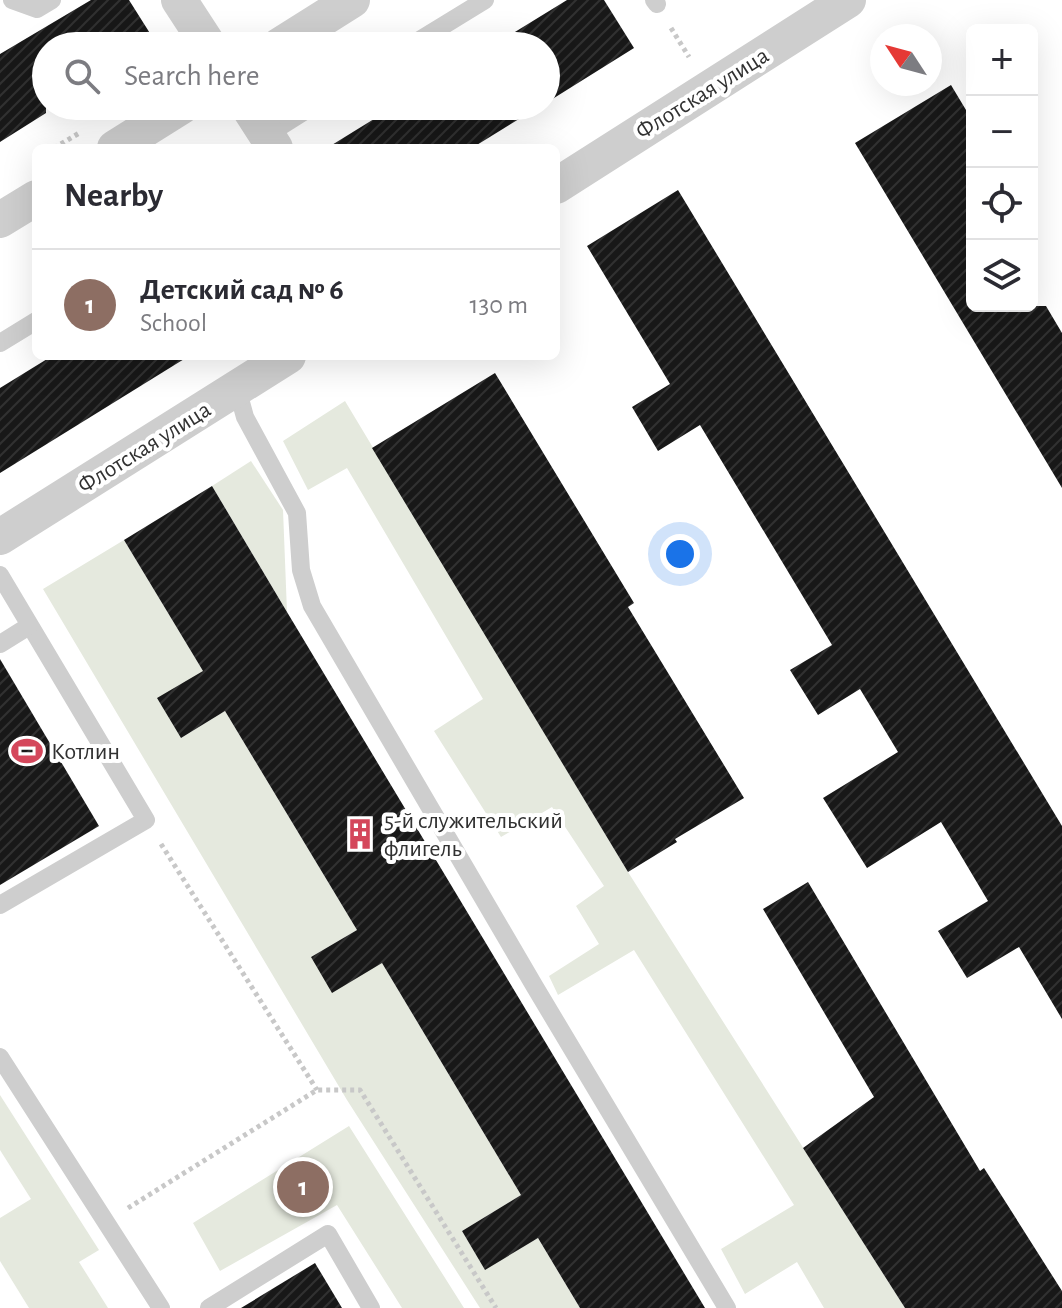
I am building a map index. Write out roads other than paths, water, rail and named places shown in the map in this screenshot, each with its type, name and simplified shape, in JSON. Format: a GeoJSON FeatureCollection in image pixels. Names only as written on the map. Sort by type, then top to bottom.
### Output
{"type":"FeatureCollection","features":[{"type":"Feature","properties":{"kind":"street"},"geometry":{"type":"LineString","coordinates":[[179,0],[200,32]]}},
{"type":"Feature","properties":{"kind":"street"},"geometry":{"type":"LineString","coordinates":[[301,32],[352,0]]}},
{"type":"Feature","properties":{"kind":"street","name":"Флотская улица"},"geometry":{"type":"LineString","coordinates":[[560,183],[845,1]]}},
{"type":"Feature","properties":{"kind":"street"},"geometry":{"type":"LineString","coordinates":[[121,144],[160,120]]}},
{"type":"Feature","properties":{"kind":"street"},"geometry":{"type":"LineString","coordinates":[[0,220],[32,200]]}},
{"type":"Feature","properties":{"kind":"street","name":"Флотская улица"},"geometry":{"type":"LineString","coordinates":[[0,537],[282,360]]}},
{"type":"Feature","properties":{"kind":"lane"},"geometry":{"type":"LineString","coordinates":[[12,0],[37,9],[52,0]]}},
{"type":"Feature","properties":{"kind":"lane"},"geometry":{"type":"LineString","coordinates":[[433,32],[485,0]]}},
{"type":"Feature","properties":{"kind":"lane"},"geometry":{"type":"LineString","coordinates":[[263,130],[284,120]]}},
{"type":"Feature","properties":{"kind":"lane"},"geometry":{"type":"LineString","coordinates":[[0,343],[32,323]]}},
{"type":"Feature","properties":{"kind":"lane"},"geometry":{"type":"LineString","coordinates":[[237,388],[245,417],[297,513],[301,570],[312,606],[727,1308]]}},
{"type":"Feature","properties":{"kind":"lane"},"geometry":{"type":"LineString","coordinates":[[0,575],[146,820],[0,905]]}},
{"type":"Feature","properties":{"kind":"lane"},"geometry":{"type":"LineString","coordinates":[[0,644],[29,626]]}},
{"type":"Feature","properties":{"kind":"lane"},"geometry":{"type":"LineString","coordinates":[[0,1057],[161,1308]]}},
{"type":"Feature","properties":{"kind":"lane"},"geometry":{"type":"LineString","coordinates":[[211,1308],[328,1234],[371,1308]]}},
{"type":"Feature","properties":{"kind":"place","name":"Котлин"},"geometry":{"type":"Point","coordinates":[27,751]}},
{"type":"Feature","properties":{"kind":"place","name":"5-й служительский флигель"},"geometry":{"type":"Point","coordinates":[360,834]}},
{"type":"Feature","properties":{"kind":"place","name":"Детский сад № 6"},"geometry":{"type":"Point","coordinates":[303,1187]}}]}
